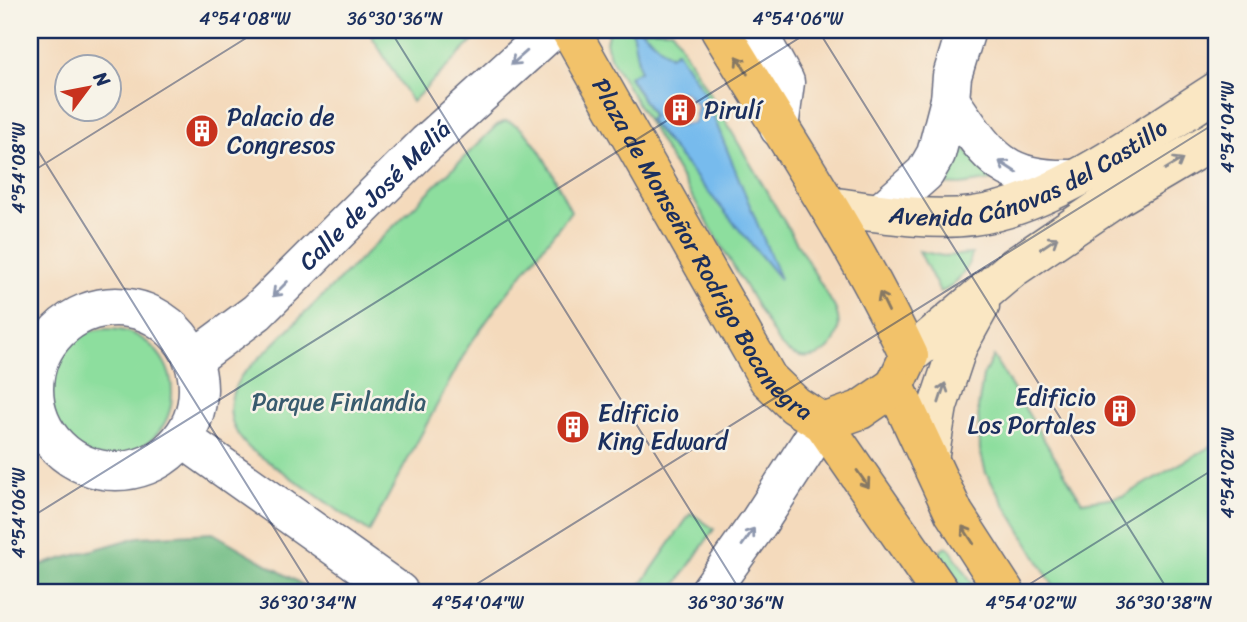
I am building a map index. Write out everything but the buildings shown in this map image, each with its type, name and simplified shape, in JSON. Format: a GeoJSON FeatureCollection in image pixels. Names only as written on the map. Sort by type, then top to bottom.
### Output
{"type":"FeatureCollection","features":[{"type":"Feature","properties":{"kind":"main road","name":"Plaza de Monseñor Rodrigo Bocanegra"},"geometry":{"type":"LineString","coordinates":[[570,30],[768,379],[795,405],[823,423]]}},
{"type":"Feature","properties":{"kind":"main road"},"geometry":{"type":"LineString","coordinates":[[587,30],[587,49],[595,75]]}},
{"type":"Feature","properties":{"kind":"main road"},"geometry":{"type":"LineString","coordinates":[[720,30],[829,206],[880,295],[929,459],[954,513],[1004,592]]}},
{"type":"Feature","properties":{"kind":"main road","name":"Avenida Cánovas del Castillo"},"geometry":{"type":"LineString","coordinates":[[829,206],[971,217],[1014,208],[1099,166],[1217,91]]}},
{"type":"Feature","properties":{"kind":"main road","name":"Avenida Cánovas del Castillo"},"geometry":{"type":"LineString","coordinates":[[902,371],[1013,268],[1119,196],[1217,138]]}},
{"type":"Feature","properties":{"kind":"main road"},"geometry":{"type":"LineString","coordinates":[[929,459],[938,406],[958,346],[994,283]]}},
{"type":"Feature","properties":{"kind":"main road"},"geometry":{"type":"LineString","coordinates":[[902,371],[860,410],[823,423],[940,592]]}},
{"type":"Feature","properties":{"kind":"street","name":"Calle de José Meliá"},"geometry":{"type":"LineString","coordinates":[[195,359],[257,312],[427,143],[552,30]]}},
{"type":"Feature","properties":{"kind":"street"},"geometry":{"type":"LineString","coordinates":[[756,30],[785,82],[779,128]]}},
{"type":"Feature","properties":{"kind":"street"},"geometry":{"type":"LineString","coordinates":[[881,212],[925,173],[936,154],[950,100],[952,76],[966,30]]}},
{"type":"Feature","properties":{"kind":"street"},"geometry":{"type":"LineString","coordinates":[[950,100],[976,138],[1007,168],[1021,175],[1048,180],[1073,179]]}},
{"type":"Feature","properties":{"kind":"street"},"geometry":{"type":"LineString","coordinates":[[120,307],[146,313],[169,327],[195,359],[198,394],[194,417],[182,438],[164,457],[140,468],[114,471],[88,467],[38,435],[34,361],[69,321],[94,310],[120,307]]}},
{"type":"Feature","properties":{"kind":"street"},"geometry":{"type":"LineString","coordinates":[[709,592],[759,522],[823,423]]}},
{"type":"Feature","properties":{"kind":"street"},"geometry":{"type":"LineString","coordinates":[[182,438],[399,592]]}},
{"type":"Feature","properties":{"kind":"green space"},"geometry":{"type":"Polygon","coordinates":[[[368,30],[478,30],[474,40],[412,102],[368,30]]]}},
{"type":"Feature","properties":{"kind":"green space"},"geometry":{"type":"Polygon","coordinates":[[[609,30],[632,30],[640,71],[629,77],[653,117],[649,120],[778,276],[676,51],[670,56],[641,30],[672,30],[835,308],[839,322],[837,335],[832,345],[823,353],[801,357],[789,352],[778,342],[610,57],[606,42],[609,30]]]}},
{"type":"Feature","properties":{"kind":"green space","name":"Parque Finlandia"},"geometry":{"type":"Polygon","coordinates":[[[506,121],[517,125],[536,145],[571,211],[468,347],[369,532],[250,449],[242,441],[233,423],[230,414],[232,396],[241,376],[497,125],[506,121]]]}},
{"type":"Feature","properties":{"kind":"green space"},"geometry":{"type":"Polygon","coordinates":[[[951,137],[993,175],[993,180],[961,185],[936,184],[951,137]]]}},
{"type":"Feature","properties":{"kind":"green space"},"geometry":{"type":"Polygon","coordinates":[[[919,251],[943,256],[972,254],[960,277],[940,292],[919,251]]]}},
{"type":"Feature","properties":{"kind":"green space"},"geometry":{"type":"Polygon","coordinates":[[[108,329],[132,334],[153,348],[167,369],[172,393],[167,417],[153,438],[132,452],[108,457],[84,452],[63,438],[49,417],[44,393],[49,369],[63,348],[84,334],[108,329]]]}},
{"type":"Feature","properties":{"kind":"green space"},"geometry":{"type":"Polygon","coordinates":[[[993,356],[1082,502],[1123,496],[1217,443],[1217,592],[1057,592],[986,473],[980,450],[978,408],[983,376],[993,356]]]}},
{"type":"Feature","properties":{"kind":"green space"},"geometry":{"type":"Polygon","coordinates":[[[691,513],[714,529],[671,592],[636,592],[691,513]]]}},
{"type":"Feature","properties":{"kind":"green space"},"geometry":{"type":"Polygon","coordinates":[[[213,533],[315,592],[30,592],[30,568],[138,537],[213,533]]]}},
{"type":"Feature","properties":{"kind":"green space"},"geometry":{"type":"Polygon","coordinates":[[[946,547],[950,549],[978,592],[964,592],[940,555],[940,551],[946,547]]]}},
{"type":"Feature","properties":{"kind":"water"},"geometry":{"type":"Polygon","coordinates":[[[632,30],[641,30],[670,56],[677,51],[703,91],[780,279],[649,120],[653,116],[629,76],[640,71],[632,30]],[[684,91],[666,97],[662,113],[673,127],[694,123],[698,106],[684,91]]]}},
{"type":"Feature","properties":{"kind":"place","name":"Pirulí"},"geometry":{"type":"Point","coordinates":[680,110]}},
{"type":"Feature","properties":{"kind":"place","name":"Palacio de Congresos"},"geometry":{"type":"Point","coordinates":[202,131]}},
{"type":"Feature","properties":{"kind":"place","name":"Edificio Los Portales"},"geometry":{"type":"Point","coordinates":[1120,411]}},
{"type":"Feature","properties":{"kind":"place","name":"Edificio King Edward"},"geometry":{"type":"Point","coordinates":[573,427]}}]}
